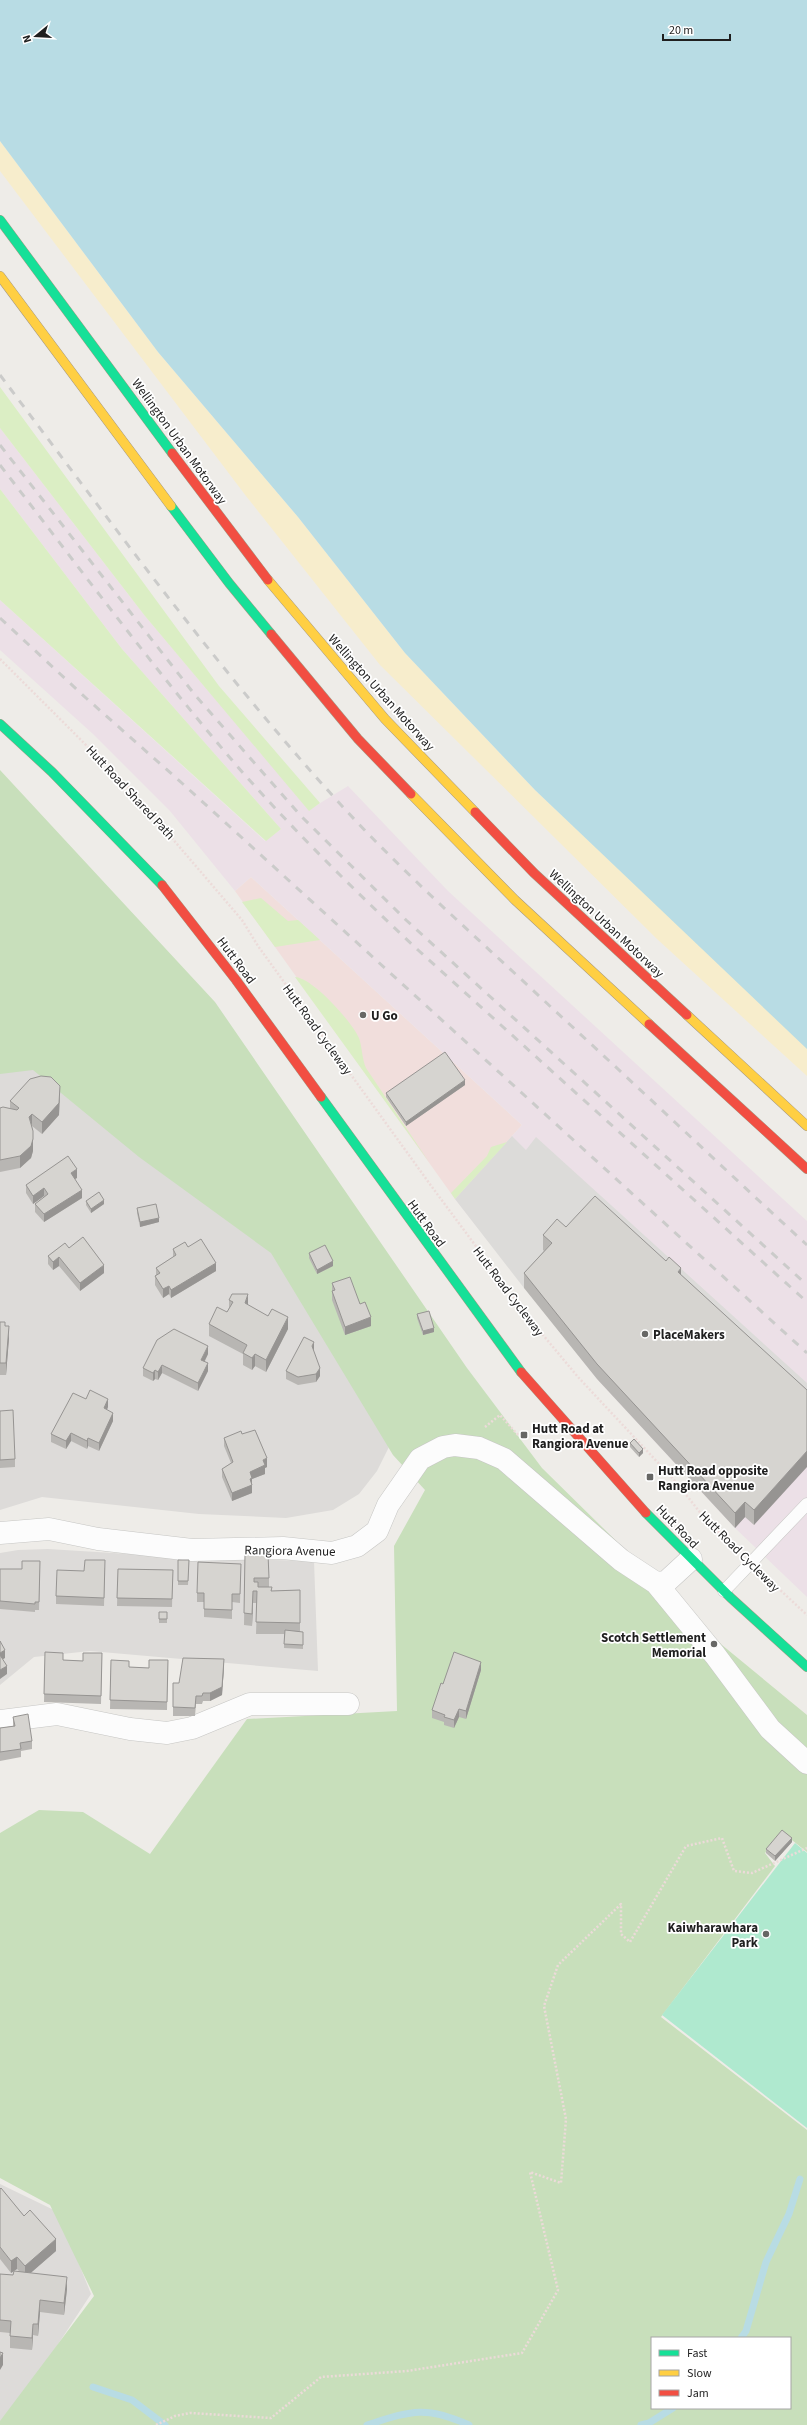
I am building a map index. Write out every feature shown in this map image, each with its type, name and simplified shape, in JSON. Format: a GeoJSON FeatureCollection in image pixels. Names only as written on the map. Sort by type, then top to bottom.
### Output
{"type":"FeatureCollection","features":[{"type":"Feature","properties":{"kind":"main road","name":"Wellington Urban Motorway"},"geometry":{"type":"LineString","coordinates":[[0,220],[254,564],[385,719],[534,872],[807,1126]]}},
{"type":"Feature","properties":{"kind":"main road"},"geometry":{"type":"LineString","coordinates":[[0,276],[229,584],[358,739],[515,900],[807,1169]]}},
{"type":"Feature","properties":{"kind":"main road","name":"Hutt Road"},"geometry":{"type":"LineString","coordinates":[[5,715],[52,772]]}},
{"type":"Feature","properties":{"kind":"main road","name":"Hutt Road"},"geometry":{"type":"LineString","coordinates":[[0,724],[52,772],[164,887],[236,980],[521,1372],[593,1456],[691,1559],[807,1667]]}},
{"type":"Feature","properties":{"kind":"street","name":"Rangiora Avenue"},"geometry":{"type":"LineString","coordinates":[[0,1533],[49,1529],[98,1539],[192,1550],[283,1548],[332,1553],[357,1546],[378,1531],[388,1505],[420,1459],[443,1447],[455,1445],[479,1448],[504,1459],[621,1560],[656,1584],[715,1655],[770,1729],[807,1763]]}},
{"type":"Feature","properties":{"kind":"street"},"geometry":{"type":"LineString","coordinates":[[656,1584],[666,1582],[691,1559]]}},
{"type":"Feature","properties":{"kind":"street"},"geometry":{"type":"LineString","coordinates":[[0,1721],[57,1714],[130,1729],[167,1733],[192,1728],[250,1704],[348,1704]]}},
{"type":"Feature","properties":{"kind":"lane"},"geometry":{"type":"LineString","coordinates":[[724,1591],[751,1564],[803,1518],[807,1504]]}},
{"type":"Feature","properties":{"kind":"path","name":"Hutt Road Shared Path"},"geometry":{"type":"LineString","coordinates":[[0,659],[129,788],[252,933]]}},
{"type":"Feature","properties":{"kind":"path","name":"Hutt Road Cycleway"},"geometry":{"type":"LineString","coordinates":[[252,933],[258,946],[432,1187],[533,1323],[578,1377],[676,1482],[706,1520],[751,1564],[807,1615]]}},
{"type":"Feature","properties":{"kind":"path"},"geometry":{"type":"LineString","coordinates":[[482,1429],[500,1415],[519,1436]]}},
{"type":"Feature","properties":{"kind":"path"},"geometry":{"type":"LineString","coordinates":[[156,2425],[175,2416],[190,2413],[271,2418],[321,2377],[407,2371],[522,2353],[558,2290],[530,2172],[561,2183],[566,2119],[544,2006],[558,1965],[621,1904],[621,1934],[630,1942],[686,1846],[722,1838],[734,1871],[752,1873],[807,1848]]}},
{"type":"Feature","properties":{"kind":"shaded area"},"geometry":{"type":"Polygon","coordinates":[[[0,428],[145,616],[309,810],[348,786],[448,891],[807,1221],[807,1597],[735,1528],[597,1379],[455,1199],[522,1125],[251,877],[235,891],[170,811],[93,734],[0,650],[0,600],[265,841],[281,829],[122,649],[0,489],[0,428]]]}},
{"type":"Feature","properties":{"kind":"shaded area","name":"U Go"},"geometry":{"type":"Polygon","coordinates":[[[251,877],[522,1125],[455,1199],[235,891],[251,877]]]}},
{"type":"Feature","properties":{"kind":"shaded area"},"geometry":{"type":"Polygon","coordinates":[[[39,1062],[282,1258],[389,1447],[377,1471],[359,1494],[333,1510],[286,1518],[199,1514],[42,1497],[0,1510],[0,1069],[39,1062]]]}},
{"type":"Feature","properties":{"kind":"shaded area"},"geometry":{"type":"Polygon","coordinates":[[[512,1136],[526,1150],[536,1137],[807,1383],[807,1405],[552,1258],[524,1288],[455,1199],[512,1136]]]}},
{"type":"Feature","properties":{"kind":"shaded area"},"geometry":{"type":"Polygon","coordinates":[[[48,1549],[194,1558],[314,1561],[318,1671],[90,1651],[34,1657],[0,1685],[0,1553],[18,1550],[48,1549]]]}},
{"type":"Feature","properties":{"kind":"shaded area"},"geometry":{"type":"Polygon","coordinates":[[[0,2184],[58,2212],[91,2294],[5,2425],[0,2425],[0,2184]]]}},
{"type":"Feature","properties":{"kind":"green space"},"geometry":{"type":"Polygon","coordinates":[[[0,387],[219,686],[320,803],[309,811],[145,616],[0,428],[0,387]]]}},
{"type":"Feature","properties":{"kind":"green space"},"geometry":{"type":"Polygon","coordinates":[[[0,489],[122,649],[281,829],[266,841],[0,600],[0,489]]]}},
{"type":"Feature","properties":{"kind":"green space"},"geometry":{"type":"Polygon","coordinates":[[[0,770],[215,1002],[467,1368],[542,1468],[722,1645],[807,1715],[807,1852],[783,1833],[765,1853],[775,1866],[661,2017],[807,2130],[807,2425],[0,2425],[0,2421],[94,2296],[50,2205],[0,2178],[0,1833],[39,1810],[83,1812],[150,1854],[247,1719],[397,1711],[394,1546],[425,1490],[393,1455],[271,1253],[139,1157],[33,1070],[0,1074],[0,770]]]}},
{"type":"Feature","properties":{"kind":"green space"},"geometry":{"type":"Polygon","coordinates":[[[261,898],[288,921],[298,920],[320,940],[275,947],[242,902],[261,898]]]}},
{"type":"Feature","properties":{"kind":"green space"},"geometry":{"type":"Polygon","coordinates":[[[295,977],[303,979],[312,985],[331,1002],[349,1022],[359,1038],[366,1068],[429,1162],[295,977]]]}},
{"type":"Feature","properties":{"kind":"green space"},"geometry":{"type":"Polygon","coordinates":[[[507,1142],[455,1199],[451,1193],[487,1156],[491,1147],[507,1142]]]}},
{"type":"Feature","properties":{"kind":"green space","name":"Kaiwharawhara Park"},"geometry":{"type":"Polygon","coordinates":[[[795,1843],[807,1853],[807,2128],[662,2015],[795,1843]]]}},
{"type":"Feature","properties":{"kind":"sand"},"geometry":{"type":"Polygon","coordinates":[[[0,141],[158,352],[298,517],[405,653],[535,790],[807,1047],[807,1076],[657,939],[380,665],[246,496],[0,171],[0,141]]]}},
{"type":"Feature","properties":{"kind":"water"},"geometry":{"type":"Polygon","coordinates":[[[0,0],[807,0],[807,1049],[535,790],[405,653],[298,517],[158,352],[0,141],[0,0]]]}},
{"type":"Feature","properties":{"kind":"building"},"geometry":{"type":"Polygon","coordinates":[[[445,1052],[465,1080],[406,1122],[386,1093],[445,1052]]]}},
{"type":"Feature","properties":{"kind":"building"},"geometry":{"type":"Polygon","coordinates":[[[41,1076],[51,1077],[60,1086],[59,1103],[42,1122],[32,1114],[29,1117],[33,1131],[31,1146],[20,1156],[0,1160],[0,1108],[3,1107],[17,1110],[19,1108],[10,1101],[30,1079],[41,1076]]]}},
{"type":"Feature","properties":{"kind":"building"},"geometry":{"type":"Polygon","coordinates":[[[68,1156],[77,1169],[71,1173],[82,1190],[44,1214],[35,1204],[48,1194],[44,1188],[33,1196],[26,1185],[68,1156]]]}},
{"type":"Feature","properties":{"kind":"building"},"geometry":{"type":"Polygon","coordinates":[[[99,1192],[104,1200],[91,1209],[86,1201],[99,1192]]]}},
{"type":"Feature","properties":{"kind":"building","name":"PlaceMakers"},"geometry":{"type":"Polygon","coordinates":[[[595,1196],[666,1261],[669,1257],[681,1268],[678,1272],[807,1390],[807,1451],[754,1510],[745,1502],[735,1513],[597,1364],[524,1273],[552,1243],[543,1235],[557,1219],[566,1227],[595,1196]]]}},
{"type":"Feature","properties":{"kind":"building"},"geometry":{"type":"Polygon","coordinates":[[[156,1204],[159,1218],[140,1222],[137,1208],[156,1204]]]}},
{"type":"Feature","properties":{"kind":"building"},"geometry":{"type":"Polygon","coordinates":[[[83,1237],[104,1265],[80,1283],[59,1257],[53,1262],[48,1256],[65,1243],[69,1248],[83,1237]]]}},
{"type":"Feature","properties":{"kind":"building"},"geometry":{"type":"Polygon","coordinates":[[[201,1239],[216,1263],[171,1290],[169,1286],[163,1289],[155,1276],[160,1273],[156,1268],[176,1255],[173,1249],[185,1242],[188,1247],[201,1239]]]}},
{"type":"Feature","properties":{"kind":"building"},"geometry":{"type":"Polygon","coordinates":[[[325,1245],[333,1261],[317,1270],[309,1253],[325,1245]]]}},
{"type":"Feature","properties":{"kind":"building"},"geometry":{"type":"Polygon","coordinates":[[[350,1277],[360,1304],[365,1302],[371,1317],[345,1327],[332,1291],[335,1290],[332,1283],[350,1277]]]}},
{"type":"Feature","properties":{"kind":"building"},"geometry":{"type":"Polygon","coordinates":[[[232,1294],[248,1294],[245,1303],[268,1316],[272,1309],[288,1317],[266,1360],[255,1354],[252,1358],[243,1353],[247,1345],[209,1324],[217,1307],[227,1312],[233,1302],[229,1300],[232,1294]]]}},
{"type":"Feature","properties":{"kind":"building"},"geometry":{"type":"Polygon","coordinates":[[[429,1311],[434,1328],[423,1331],[417,1314],[429,1311]]]}},
{"type":"Feature","properties":{"kind":"building"},"geometry":{"type":"Polygon","coordinates":[[[0,1322],[5,1322],[5,1326],[9,1326],[6,1363],[0,1363],[0,1322]]]}},
{"type":"Feature","properties":{"kind":"building"},"geometry":{"type":"Polygon","coordinates":[[[174,1329],[208,1346],[201,1360],[208,1363],[198,1383],[162,1365],[158,1372],[155,1370],[153,1373],[143,1368],[157,1340],[174,1329]]]}},
{"type":"Feature","properties":{"kind":"building"},"geometry":{"type":"Polygon","coordinates":[[[304,1337],[314,1342],[312,1346],[320,1368],[316,1374],[298,1377],[286,1371],[304,1337]]]}},
{"type":"Feature","properties":{"kind":"building"},"geometry":{"type":"Polygon","coordinates":[[[90,1390],[108,1399],[104,1408],[113,1413],[99,1443],[88,1438],[87,1441],[71,1433],[66,1441],[51,1434],[73,1393],[86,1399],[90,1390]]]}},
{"type":"Feature","properties":{"kind":"building"},"geometry":{"type":"Polygon","coordinates":[[[13,1410],[15,1459],[0,1460],[0,1411],[13,1410]]]}},
{"type":"Feature","properties":{"kind":"building"},"geometry":{"type":"Polygon","coordinates":[[[255,1430],[267,1458],[263,1460],[265,1465],[250,1472],[252,1485],[232,1493],[222,1469],[233,1462],[224,1438],[241,1431],[242,1434],[255,1430]]]}},
{"type":"Feature","properties":{"kind":"building"},"geometry":{"type":"Polygon","coordinates":[[[634,1439],[643,1449],[639,1453],[630,1443],[634,1439]]]}},
{"type":"Feature","properties":{"kind":"building"},"geometry":{"type":"Polygon","coordinates":[[[245,1554],[268,1554],[269,1578],[254,1578],[254,1582],[258,1582],[258,1587],[272,1587],[271,1591],[300,1590],[300,1623],[256,1622],[257,1591],[253,1591],[252,1614],[244,1613],[245,1554]]]}},
{"type":"Feature","properties":{"kind":"building"},"geometry":{"type":"Polygon","coordinates":[[[85,1560],[105,1560],[104,1598],[56,1596],[57,1570],[84,1571],[85,1560]]]}},
{"type":"Feature","properties":{"kind":"building"},"geometry":{"type":"Polygon","coordinates":[[[178,1560],[189,1560],[188,1581],[178,1581],[178,1560]]]}},
{"type":"Feature","properties":{"kind":"building"},"geometry":{"type":"Polygon","coordinates":[[[22,1561],[40,1561],[39,1602],[35,1602],[35,1604],[0,1601],[0,1569],[22,1569],[22,1561]]]}},
{"type":"Feature","properties":{"kind":"building"},"geometry":{"type":"Polygon","coordinates":[[[198,1562],[241,1564],[240,1594],[232,1594],[232,1610],[204,1609],[204,1593],[197,1593],[198,1562]]]}},
{"type":"Feature","properties":{"kind":"building"},"geometry":{"type":"Polygon","coordinates":[[[118,1569],[173,1570],[172,1599],[117,1598],[118,1569]]]}},
{"type":"Feature","properties":{"kind":"building"},"geometry":{"type":"Polygon","coordinates":[[[159,1612],[167,1612],[167,1619],[159,1619],[159,1612]]]}},
{"type":"Feature","properties":{"kind":"building"},"geometry":{"type":"Polygon","coordinates":[[[285,1630],[303,1632],[303,1645],[284,1644],[285,1630]]]}},
{"type":"Feature","properties":{"kind":"building"},"geometry":{"type":"Polygon","coordinates":[[[0,1641],[5,1650],[0,1653],[0,1641]]]}},
{"type":"Feature","properties":{"kind":"building"},"geometry":{"type":"Polygon","coordinates":[[[45,1652],[63,1653],[63,1660],[83,1661],[83,1653],[102,1653],[101,1696],[44,1694],[45,1652]]]}},
{"type":"Feature","properties":{"kind":"building"},"geometry":{"type":"Polygon","coordinates":[[[454,1652],[481,1662],[466,1711],[459,1709],[454,1720],[444,1717],[445,1715],[432,1710],[454,1652]]]}},
{"type":"Feature","properties":{"kind":"building"},"geometry":{"type":"Polygon","coordinates":[[[0,1655],[7,1666],[0,1670],[0,1655]]]}},
{"type":"Feature","properties":{"kind":"building"},"geometry":{"type":"Polygon","coordinates":[[[183,1658],[224,1659],[222,1687],[210,1693],[203,1693],[202,1696],[196,1696],[195,1708],[173,1707],[173,1683],[179,1683],[183,1658]]]}},
{"type":"Feature","properties":{"kind":"building"},"geometry":{"type":"Polygon","coordinates":[[[111,1660],[129,1661],[129,1667],[149,1668],[149,1660],[168,1660],[167,1702],[110,1700],[111,1660]]]}},
{"type":"Feature","properties":{"kind":"building"},"geometry":{"type":"Polygon","coordinates":[[[28,1714],[32,1741],[20,1743],[21,1749],[0,1752],[0,1728],[15,1726],[13,1717],[28,1714]]]}},
{"type":"Feature","properties":{"kind":"building"},"geometry":{"type":"Polygon","coordinates":[[[782,1830],[792,1838],[775,1856],[766,1849],[782,1830]]]}},
{"type":"Feature","properties":{"kind":"building"},"geometry":{"type":"Polygon","coordinates":[[[1,2188],[24,2216],[30,2210],[56,2239],[25,2266],[17,2257],[11,2261],[0,2247],[1,2188]]]}},
{"type":"Feature","properties":{"kind":"building"},"geometry":{"type":"Polygon","coordinates":[[[14,2271],[67,2277],[64,2303],[40,2300],[38,2324],[33,2324],[32,2338],[10,2336],[11,2321],[0,2320],[0,2274],[13,2275],[14,2271]]]}},
{"type":"Feature","properties":{"kind":"waterway"},"geometry":{"type":"LineString","coordinates":[[742,2337],[746,2331],[766,2262],[789,2214],[800,2179]]}},
{"type":"Feature","properties":{"kind":"waterway"},"geometry":{"type":"LineString","coordinates":[[93,2387],[132,2400],[165,2425]]}},
{"type":"Feature","properties":{"kind":"waterway"},"geometry":{"type":"LineString","coordinates":[[641,2425],[649,2423],[671,2409]]}},
{"type":"Feature","properties":{"kind":"waterway"},"geometry":{"type":"LineString","coordinates":[[367,2425],[395,2416],[418,2412],[441,2415],[469,2425]]}},
{"type":"Feature","properties":{"kind":"railway"},"geometry":{"type":"LineString","coordinates":[[0,375],[124,540],[208,648],[296,754],[367,833],[446,909],[807,1245]]}},
{"type":"Feature","properties":{"kind":"railway"},"geometry":{"type":"LineString","coordinates":[[0,445],[195,695],[300,815],[406,920],[807,1285]]}},
{"type":"Feature","properties":{"kind":"railway"},"geometry":{"type":"LineString","coordinates":[[0,465],[117,617],[206,729],[237,766],[303,837],[348,883],[418,950],[807,1302]]}},
{"type":"Feature","properties":{"kind":"railway"},"geometry":{"type":"LineString","coordinates":[[0,618],[86,698],[183,784],[807,1353]]}},
{"type":"Feature","properties":{"kind":"traffic: fast"},"geometry":{"type":"LineString","coordinates":[[0,220],[172,453]]}},
{"type":"Feature","properties":{"kind":"traffic: fast"},"geometry":{"type":"LineString","coordinates":[[171,506],[229,583],[271,634]]}},
{"type":"Feature","properties":{"kind":"traffic: fast"},"geometry":{"type":"LineString","coordinates":[[0,724],[52,772],[162,885]]}},
{"type":"Feature","properties":{"kind":"traffic: fast"},"geometry":{"type":"LineString","coordinates":[[321,1097],[521,1372]]}},
{"type":"Feature","properties":{"kind":"traffic: fast"},"geometry":{"type":"LineString","coordinates":[[646,1513],[731,1598],[807,1667]]}},
{"type":"Feature","properties":{"kind":"traffic: slow"},"geometry":{"type":"LineString","coordinates":[[0,276],[171,506]]}},
{"type":"Feature","properties":{"kind":"traffic: slow"},"geometry":{"type":"LineString","coordinates":[[268,580],[385,719],[475,812]]}},
{"type":"Feature","properties":{"kind":"traffic: slow"},"geometry":{"type":"LineString","coordinates":[[411,794],[515,900],[649,1024]]}},
{"type":"Feature","properties":{"kind":"traffic: slow"},"geometry":{"type":"LineString","coordinates":[[687,1015],[807,1126]]}},
{"type":"Feature","properties":{"kind":"traffic: jam"},"geometry":{"type":"LineString","coordinates":[[172,453],[268,580]]}},
{"type":"Feature","properties":{"kind":"traffic: jam"},"geometry":{"type":"LineString","coordinates":[[271,634],[358,739],[411,794]]}},
{"type":"Feature","properties":{"kind":"traffic: jam"},"geometry":{"type":"LineString","coordinates":[[475,812],[534,873],[687,1015]]}},
{"type":"Feature","properties":{"kind":"traffic: jam"},"geometry":{"type":"LineString","coordinates":[[162,885],[236,980],[321,1097]]}},
{"type":"Feature","properties":{"kind":"traffic: jam"},"geometry":{"type":"LineString","coordinates":[[649,1024],[807,1169]]}},
{"type":"Feature","properties":{"kind":"traffic: jam"},"geometry":{"type":"LineString","coordinates":[[521,1372],[646,1513]]}},
{"type":"Feature","properties":{"kind":"place","name":"U Go"},"geometry":{"type":"Point","coordinates":[363,1015]}},
{"type":"Feature","properties":{"kind":"place","name":"PlaceMakers"},"geometry":{"type":"Point","coordinates":[645,1334]}},
{"type":"Feature","properties":{"kind":"place","name":"Hutt Road at Rangiora Avenue"},"geometry":{"type":"Point","coordinates":[524,1435]}},
{"type":"Feature","properties":{"kind":"place","name":"Hutt Road opposite Rangiora Avenue"},"geometry":{"type":"Point","coordinates":[650,1477]}},
{"type":"Feature","properties":{"kind":"place","name":"Scotch Settlement Memorial"},"geometry":{"type":"Point","coordinates":[714,1644]}},
{"type":"Feature","properties":{"kind":"place","name":"Kaiwharawhara Park"},"geometry":{"type":"Point","coordinates":[766,1934]}}]}
